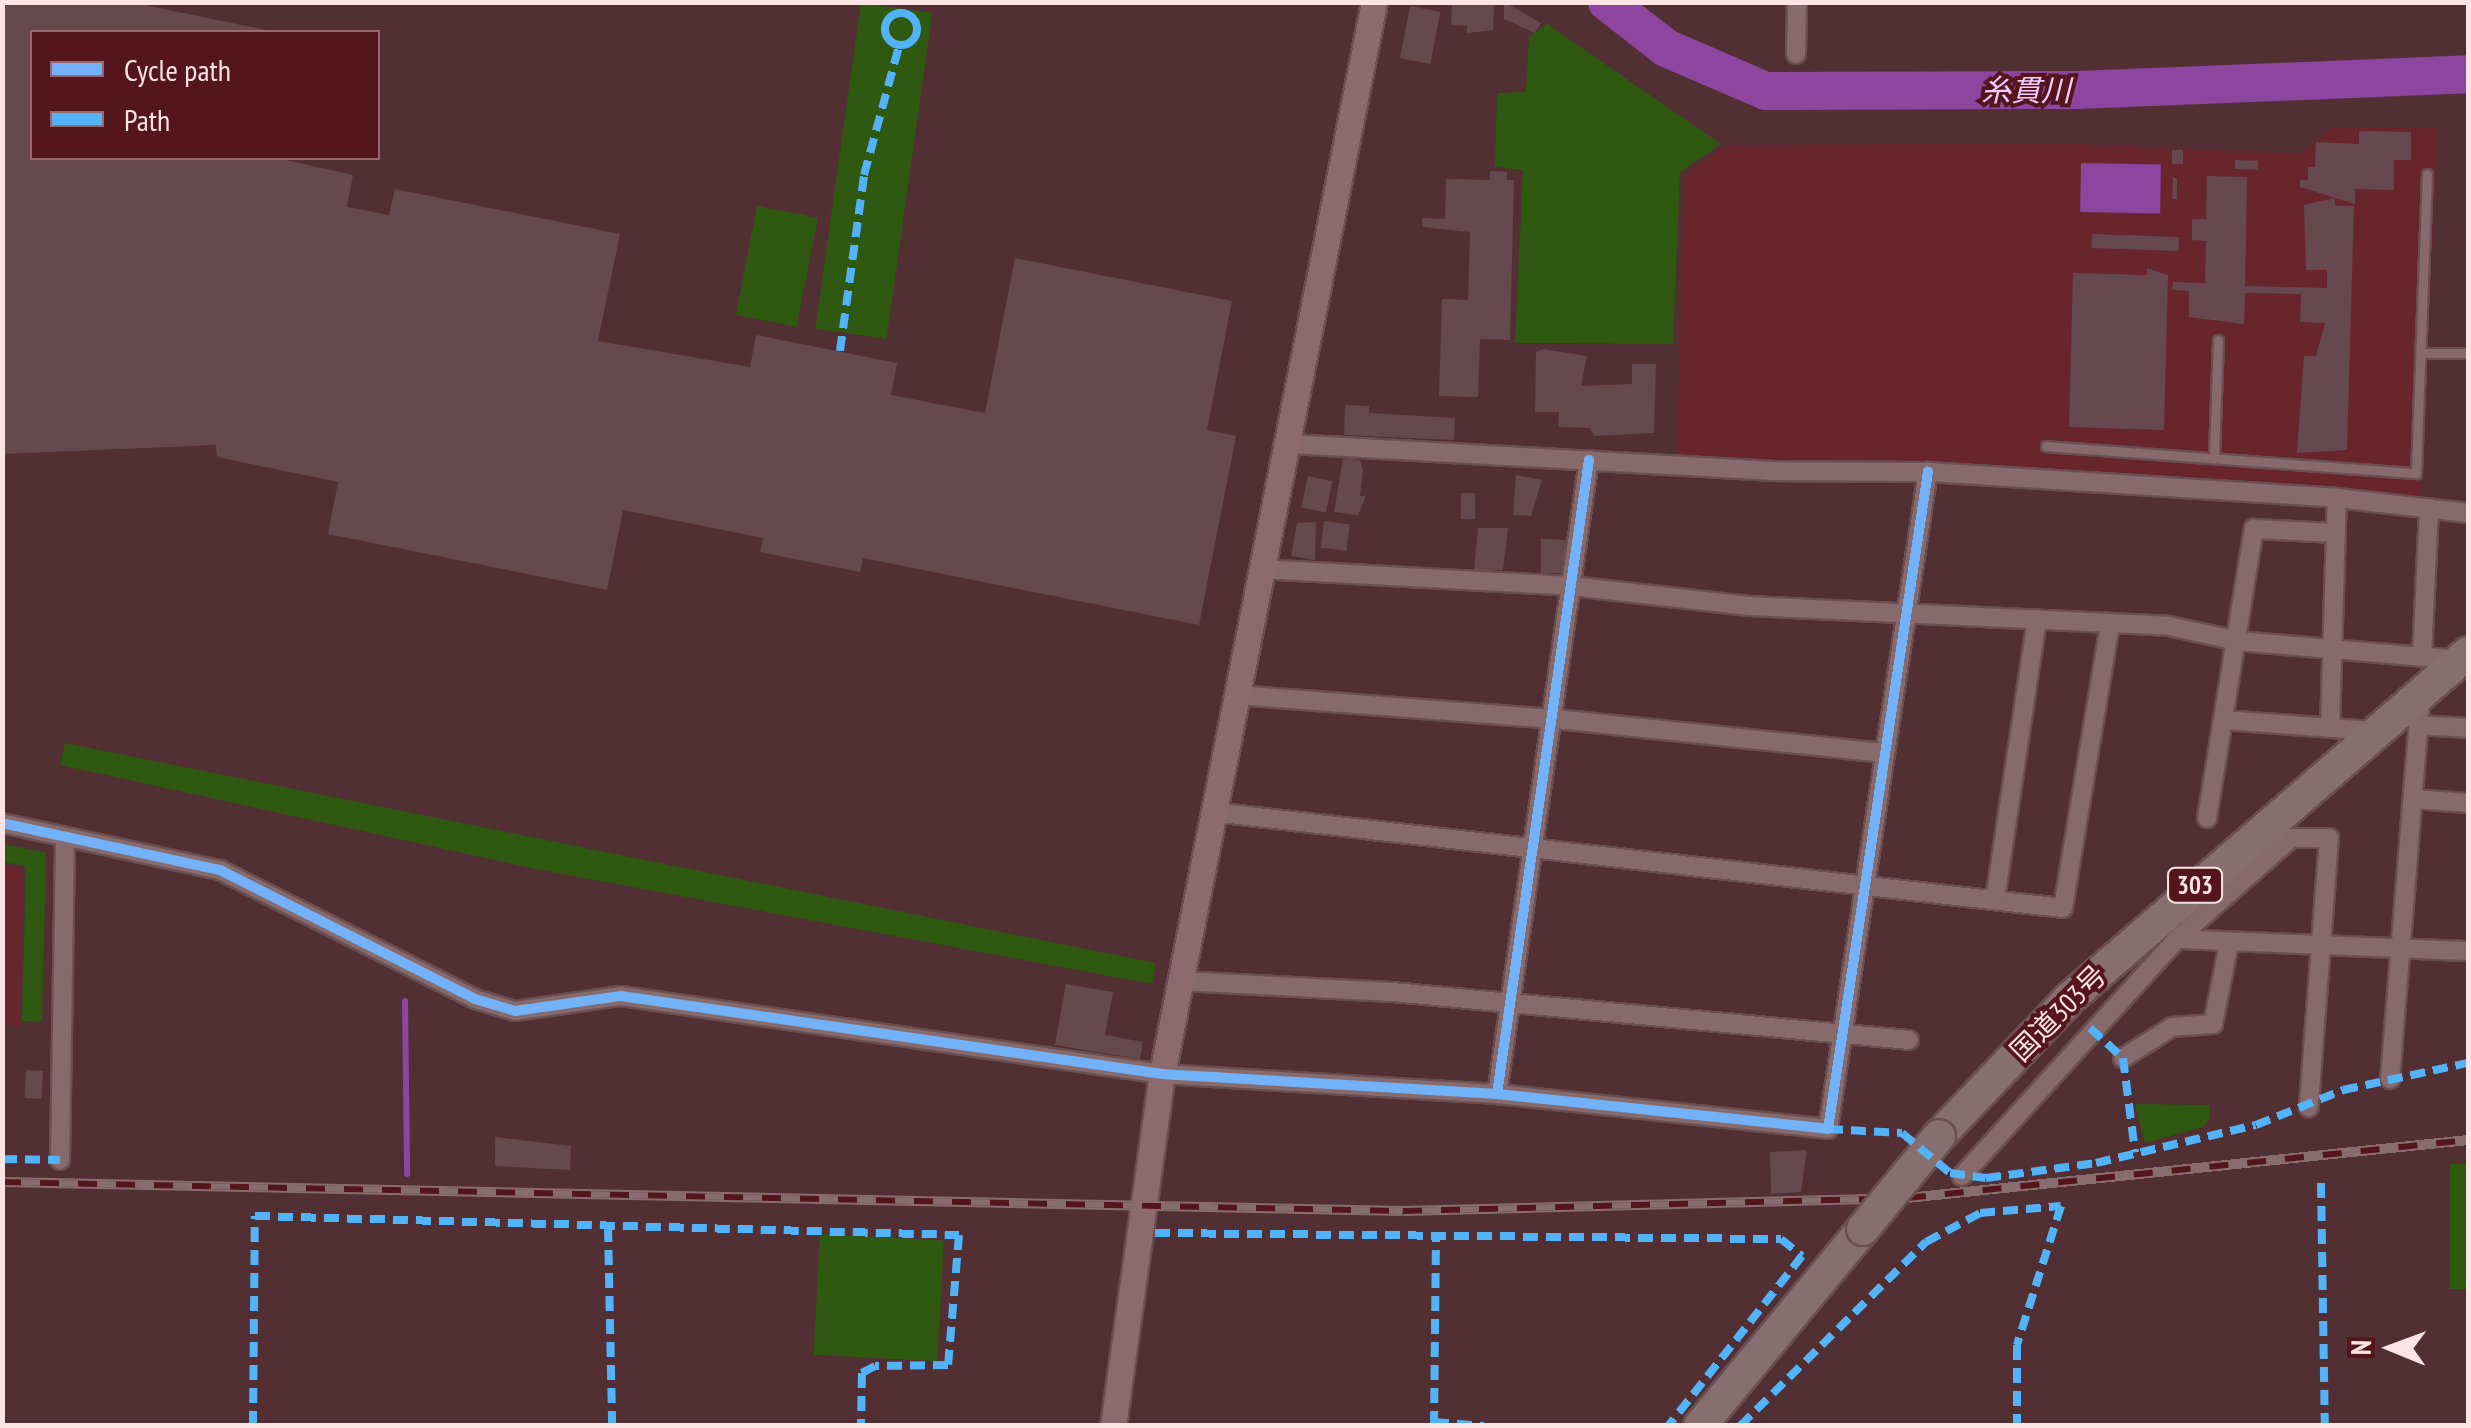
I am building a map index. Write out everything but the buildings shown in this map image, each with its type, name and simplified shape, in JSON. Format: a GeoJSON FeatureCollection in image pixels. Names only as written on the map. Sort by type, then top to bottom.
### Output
{"type":"FeatureCollection","features":[{"type":"Feature","properties":{"kind":"highway","name":"国道303号"},"geometry":{"type":"LineString","coordinates":[[1700,1426],[1940,1136],[2069,999],[2373,731],[2420,709],[2464,656]]}},
{"type":"Feature","properties":{"kind":"street"},"geometry":{"type":"LineString","coordinates":[[1113,1426],[1162,1074],[1260,570],[1290,444],[1374,2]]}},
{"type":"Feature","properties":{"kind":"street"},"geometry":{"type":"LineString","coordinates":[[1796,54],[1797,2]]}},
{"type":"Feature","properties":{"kind":"street"},"geometry":{"type":"LineString","coordinates":[[1290,444],[1928,472],[2336,498],[2468,513]]}},
{"type":"Feature","properties":{"kind":"street"},"geometry":{"type":"LineString","coordinates":[[1497,1094],[1556,719],[1589,460]]}},
{"type":"Feature","properties":{"kind":"street"},"geometry":{"type":"LineString","coordinates":[[2,823],[220,870],[475,999],[515,1011],[622,996],[1162,1074],[1497,1094],[1828,1129],[1928,472]]}},
{"type":"Feature","properties":{"kind":"street"},"geometry":{"type":"LineString","coordinates":[[2330,728],[2336,498]]}},
{"type":"Feature","properties":{"kind":"street"},"geometry":{"type":"LineString","coordinates":[[2422,657],[2429,508]]}},
{"type":"Feature","properties":{"kind":"street"},"geometry":{"type":"LineString","coordinates":[[2207,818],[2254,529],[2336,533]]}},
{"type":"Feature","properties":{"kind":"street"},"geometry":{"type":"LineString","coordinates":[[1260,570],[1571,586],[1749,606],[2169,626],[2238,642],[2422,657],[2464,656]]}},
{"type":"Feature","properties":{"kind":"street"},"geometry":{"type":"LineString","coordinates":[[1995,900],[2037,620]]}},
{"type":"Feature","properties":{"kind":"street"},"geometry":{"type":"LineString","coordinates":[[1212,812],[2063,908],[2110,623]]}},
{"type":"Feature","properties":{"kind":"street"},"geometry":{"type":"LineString","coordinates":[[1235,696],[1556,719],[1885,753]]}},
{"type":"Feature","properties":{"kind":"street"},"geometry":{"type":"LineString","coordinates":[[2390,1080],[2420,709],[2468,728]]}},
{"type":"Feature","properties":{"kind":"street"},"geometry":{"type":"LineString","coordinates":[[2224,720],[2373,731]]}},
{"type":"Feature","properties":{"kind":"street"},"geometry":{"type":"LineString","coordinates":[[2412,799],[2468,802]]}},
{"type":"Feature","properties":{"kind":"street"},"geometry":{"type":"LineString","coordinates":[[60,1160],[65,837]]}},
{"type":"Feature","properties":{"kind":"street"},"geometry":{"type":"LineString","coordinates":[[1962,1176],[2177,938],[2291,838],[2329,838],[2309,1108]]}},
{"type":"Feature","properties":{"kind":"street"},"geometry":{"type":"LineString","coordinates":[[2177,938],[2468,951]]}},
{"type":"Feature","properties":{"kind":"street"},"geometry":{"type":"LineString","coordinates":[[2123,1058],[2172,1027],[2213,1024],[2230,943]]}},
{"type":"Feature","properties":{"kind":"street"},"geometry":{"type":"LineString","coordinates":[[1180,981],[1909,1040]]}},
{"type":"Feature","properties":{"kind":"lane"},"geometry":{"type":"LineString","coordinates":[[2046,446],[2214,454],[2416,473],[2427,174]]}},
{"type":"Feature","properties":{"kind":"lane"},"geometry":{"type":"LineString","coordinates":[[2214,454],[2218,340]]}},
{"type":"Feature","properties":{"kind":"lane"},"geometry":{"type":"LineString","coordinates":[[2421,353],[2468,353]]}},
{"type":"Feature","properties":{"kind":"shaded area"},"geometry":{"type":"Polygon","coordinates":[[[2438,127],[2421,500],[1677,461],[1684,177],[1726,145],[2061,143],[2301,154],[2331,128],[2438,127]]]}},
{"type":"Feature","properties":{"kind":"shaded area"},"geometry":{"type":"Polygon","coordinates":[[[2081,163],[2161,164],[2160,213],[2080,212],[2081,163]]]}},
{"type":"Feature","properties":{"kind":"shaded area"},"geometry":{"type":"Polygon","coordinates":[[[3,866],[22,868],[19,1026],[3,1025],[3,866]]]}},
{"type":"Feature","properties":{"kind":"green space"},"geometry":{"type":"Polygon","coordinates":[[[861,3],[932,13],[887,339],[815,329],[861,3]]]}},
{"type":"Feature","properties":{"kind":"green space"},"geometry":{"type":"Polygon","coordinates":[[[1547,24],[1721,144],[1680,172],[1673,344],[1515,343],[1523,170],[1495,167],[1497,93],[1526,92],[1529,37],[1547,24]]]}},
{"type":"Feature","properties":{"kind":"green space"},"geometry":{"type":"Polygon","coordinates":[[[757,206],[818,218],[797,327],[736,315],[757,206]]]}},
{"type":"Feature","properties":{"kind":"green space"},"geometry":{"type":"Polygon","coordinates":[[[65,743],[1156,963],[1152,984],[536,869],[60,765],[65,743]]]}},
{"type":"Feature","properties":{"kind":"green space"},"geometry":{"type":"Polygon","coordinates":[[[2,844],[46,852],[42,1022],[22,1021],[26,866],[3,862],[2,844]]]}},
{"type":"Feature","properties":{"kind":"green space"},"geometry":{"type":"Polygon","coordinates":[[[2135,1104],[2209,1105],[2209,1119],[2203,1127],[2145,1143],[2135,1104]]]}},
{"type":"Feature","properties":{"kind":"green space"},"geometry":{"type":"Polygon","coordinates":[[[2450,1164],[2468,1164],[2468,1289],[2450,1289],[2450,1164]]]}},
{"type":"Feature","properties":{"kind":"green space"},"geometry":{"type":"Polygon","coordinates":[[[820,1234],[944,1240],[937,1361],[814,1355],[820,1234]]]}},
{"type":"Feature","properties":{"kind":"waterway","name":"糸貫川"},"geometry":{"type":"LineString","coordinates":[[1607,2],[1666,48],[1766,91],[2078,90],[2468,74]]}},
{"type":"Feature","properties":{"kind":"waterway"},"geometry":{"type":"LineString","coordinates":[[405,1001],[407,1174]]}},
{"type":"Feature","properties":{"kind":"railway"},"geometry":{"type":"LineString","coordinates":[[2,1182],[1403,1211],[1907,1198],[2468,1140]]}},
{"type":"Feature","properties":{"kind":"marked path"},"geometry":{"type":"LineString","coordinates":[[901,13],[912,18],[917,29],[912,40],[901,45],[890,40],[885,29],[890,18],[901,13]]}},
{"type":"Feature","properties":{"kind":"marked path"},"geometry":{"type":"LineString","coordinates":[[840,351],[864,175],[899,46]]}},
{"type":"Feature","properties":{"kind":"marked path"},"geometry":{"type":"LineString","coordinates":[[2090,1028],[2123,1058],[2135,1152]]}},
{"type":"Feature","properties":{"kind":"marked path"},"geometry":{"type":"LineString","coordinates":[[1828,1129],[1902,1133],[1950,1173],[1986,1178],[2096,1163],[2256,1125],[2343,1090],[2468,1063]]}},
{"type":"Feature","properties":{"kind":"marked path"},"geometry":{"type":"LineString","coordinates":[[2,1159],[60,1160]]}},
{"type":"Feature","properties":{"kind":"marked path"},"geometry":{"type":"LineString","coordinates":[[2321,1183],[2325,1426]]}},
{"type":"Feature","properties":{"kind":"marked path"},"geometry":{"type":"LineString","coordinates":[[1740,1426],[1926,1242],[1980,1213],[2061,1206],[2017,1345],[2017,1426]]}},
{"type":"Feature","properties":{"kind":"marked path"},"geometry":{"type":"LineString","coordinates":[[253,1426],[255,1216],[959,1235],[948,1365],[875,1366],[862,1373],[861,1426]]}},
{"type":"Feature","properties":{"kind":"marked path"},"geometry":{"type":"LineString","coordinates":[[608,1227],[612,1426]]}},
{"type":"Feature","properties":{"kind":"marked path"},"geometry":{"type":"LineString","coordinates":[[1155,1233],[1781,1239],[1802,1256],[1668,1426]]}},
{"type":"Feature","properties":{"kind":"marked path"},"geometry":{"type":"LineString","coordinates":[[1434,1426],[1436,1239]]}},
{"type":"Feature","properties":{"kind":"marked path"},"geometry":{"type":"LineString","coordinates":[[1434,1422],[1484,1426]]}},
{"type":"Feature","properties":{"kind":"cycle path"},"geometry":{"type":"LineString","coordinates":[[1589,460],[1497,1094],[1828,1129],[1928,472]]}},
{"type":"Feature","properties":{"kind":"cycle path"},"geometry":{"type":"LineString","coordinates":[[2,823],[220,870],[475,999],[515,1011],[621,996],[1162,1074],[1497,1094]]}}]}
